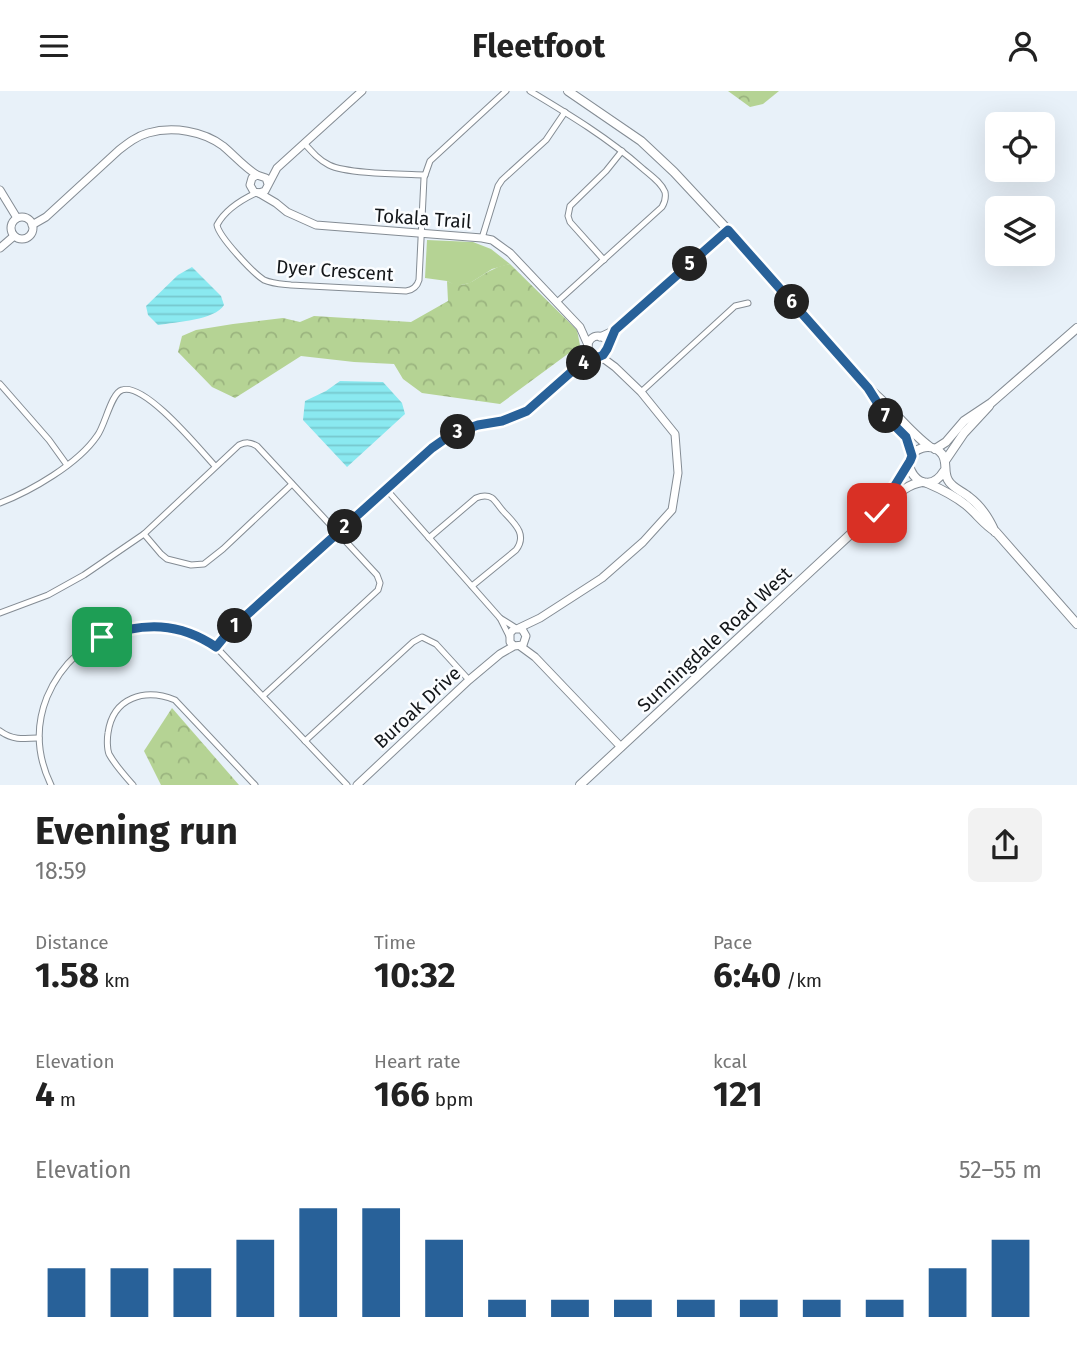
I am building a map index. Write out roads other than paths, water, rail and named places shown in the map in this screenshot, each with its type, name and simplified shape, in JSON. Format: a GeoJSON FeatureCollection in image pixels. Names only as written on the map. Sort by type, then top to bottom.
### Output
{"type":"FeatureCollection","features":[{"type":"Feature","properties":{"kind":"main road"},"geometry":{"type":"LineString","coordinates":[[568,91],[641,141],[674,172],[868,388],[915,436],[943,456],[945,461]]}},
{"type":"Feature","properties":{"kind":"main road"},"geometry":{"type":"LineString","coordinates":[[911,458],[919,449],[932,448],[946,442],[971,416],[991,403],[1077,328]]}},
{"type":"Feature","properties":{"kind":"main road"},"geometry":{"type":"LineString","coordinates":[[868,388],[887,418],[906,437],[911,458],[909,466],[913,475],[958,499],[996,532]]}},
{"type":"Feature","properties":{"kind":"main road"},"geometry":{"type":"LineString","coordinates":[[991,403],[964,433],[945,461],[944,471],[949,483],[979,505],[996,532],[1077,624]]}},
{"type":"Feature","properties":{"kind":"main road","name":"Sunningdale Road West"},"geometry":{"type":"LineString","coordinates":[[869,517],[894,487],[911,458]]}},
{"type":"Feature","properties":{"kind":"main road"},"geometry":{"type":"LineString","coordinates":[[924,482],[937,479],[944,471]]}},
{"type":"Feature","properties":{"kind":"main road","name":"Sunningdale Road West"},"geometry":{"type":"LineString","coordinates":[[580,785],[869,517],[886,507],[906,487],[924,482]]}},
{"type":"Feature","properties":{"kind":"street"},"geometry":{"type":"LineString","coordinates":[[254,179],[277,168],[362,91]]}},
{"type":"Feature","properties":{"kind":"street"},"geometry":{"type":"LineString","coordinates":[[422,233],[425,175],[430,161],[506,91]]}},
{"type":"Feature","properties":{"kind":"street"},"geometry":{"type":"LineString","coordinates":[[530,91],[602,135],[659,182],[665,193],[664,203],[657,212],[557,302]]}},
{"type":"Feature","properties":{"kind":"street"},"geometry":{"type":"LineString","coordinates":[[482,238],[498,185],[546,139],[565,112]]}},
{"type":"Feature","properties":{"kind":"street"},"geometry":{"type":"LineString","coordinates":[[32,225],[46,217],[132,140],[162,130],[194,132],[208,137],[222,145],[254,179]]}},
{"type":"Feature","properties":{"kind":"street"},"geometry":{"type":"LineString","coordinates":[[304,143],[318,159],[333,167],[354,171],[425,175]]}},
{"type":"Feature","properties":{"kind":"street"},"geometry":{"type":"LineString","coordinates":[[604,260],[570,222],[568,211],[573,201],[606,171],[622,151]]}},
{"type":"Feature","properties":{"kind":"street"},"geometry":{"type":"LineString","coordinates":[[254,179],[252,190],[258,193],[264,191],[277,168]]}},
{"type":"Feature","properties":{"kind":"street"},"geometry":{"type":"LineString","coordinates":[[254,179],[266,178],[276,203]]}},
{"type":"Feature","properties":{"kind":"street","name":"Dyer Crescent"},"geometry":{"type":"LineString","coordinates":[[254,179],[242,199],[217,225],[219,233],[254,272],[262,279],[275,284],[410,290],[415,288],[419,280],[422,233]]}},
{"type":"Feature","properties":{"kind":"street"},"geometry":{"type":"LineString","coordinates":[[0,190],[18,218]]}},
{"type":"Feature","properties":{"kind":"street","name":"Tokala Trail"},"geometry":{"type":"LineString","coordinates":[[258,193],[287,212],[316,225],[492,240],[510,253],[580,327],[598,337]]}},
{"type":"Feature","properties":{"kind":"street","name":"Dyer Crescent"},"geometry":{"type":"LineString","coordinates":[[242,199],[258,193]]}},
{"type":"Feature","properties":{"kind":"street"},"geometry":{"type":"LineString","coordinates":[[18,218],[24,218],[32,225],[32,232],[27,237],[20,239],[14,236],[11,226],[18,218]]}},
{"type":"Feature","properties":{"kind":"street"},"geometry":{"type":"LineString","coordinates":[[578,366],[591,339],[615,330],[728,230]]}},
{"type":"Feature","properties":{"kind":"street"},"geometry":{"type":"LineString","coordinates":[[0,248],[14,236]]}},
{"type":"Feature","properties":{"kind":"street"},"geometry":{"type":"LineString","coordinates":[[640,392],[735,306],[748,303]]}},
{"type":"Feature","properties":{"kind":"street","name":"Tokala Trail"},"geometry":{"type":"LineString","coordinates":[[580,327],[588,347]]}},
{"type":"Feature","properties":{"kind":"street"},"geometry":{"type":"LineString","coordinates":[[216,647],[230,630],[432,448],[452,434],[478,425],[502,421],[527,411],[578,366],[599,356],[608,348],[615,330]]}},
{"type":"Feature","properties":{"kind":"street"},"geometry":{"type":"LineString","coordinates":[[598,337],[606,340],[615,367]]}},
{"type":"Feature","properties":{"kind":"street"},"geometry":{"type":"LineString","coordinates":[[517,641],[511,631],[540,618],[602,578],[643,542],[672,510],[678,473],[674,434],[640,392],[615,367],[591,354],[588,347]]}},
{"type":"Feature","properties":{"kind":"street"},"geometry":{"type":"LineString","coordinates":[[0,384],[67,465]]}},
{"type":"Feature","properties":{"kind":"street"},"geometry":{"type":"LineString","coordinates":[[0,503],[19,496],[80,455],[99,435],[117,392],[126,389],[157,404],[215,466]]}},
{"type":"Feature","properties":{"kind":"street"},"geometry":{"type":"LineString","coordinates":[[0,613],[48,595],[84,575],[144,534],[239,445],[252,443],[380,579],[380,587],[264,695]]}},
{"type":"Feature","properties":{"kind":"street"},"geometry":{"type":"LineString","coordinates":[[144,534],[167,559],[191,565],[204,564],[292,484]]}},
{"type":"Feature","properties":{"kind":"street"},"geometry":{"type":"LineString","coordinates":[[386,489],[500,618],[517,641],[621,747]]}},
{"type":"Feature","properties":{"kind":"street"},"geometry":{"type":"LineString","coordinates":[[429,538],[476,498],[492,498],[519,529],[520,543],[472,586]]}},
{"type":"Feature","properties":{"kind":"street"},"geometry":{"type":"LineString","coordinates":[[500,618],[524,631],[517,641]]}},
{"type":"Feature","properties":{"kind":"street"},"geometry":{"type":"LineString","coordinates":[[517,641],[540,618]]}},
{"type":"Feature","properties":{"kind":"street"},"geometry":{"type":"LineString","coordinates":[[51,785],[38,739],[43,709],[62,670],[85,647],[102,637],[133,627],[163,626],[193,634],[216,647],[347,785]]}},
{"type":"Feature","properties":{"kind":"street"},"geometry":{"type":"LineString","coordinates":[[305,741],[413,642],[422,637],[436,643],[469,680]]}},
{"type":"Feature","properties":{"kind":"street","name":"Buroak Drive"},"geometry":{"type":"LineString","coordinates":[[357,785],[469,680],[517,641]]}},
{"type":"Feature","properties":{"kind":"street"},"geometry":{"type":"LineString","coordinates":[[133,785],[108,753],[107,736],[110,720],[118,709],[134,697],[147,694],[175,700],[255,785]]}},
{"type":"Feature","properties":{"kind":"street"},"geometry":{"type":"LineString","coordinates":[[0,731],[16,739],[38,739]]}},
{"type":"Feature","properties":{"kind":"water"},"geometry":{"type":"Polygon","coordinates":[[[192,267],[221,296],[224,305],[204,317],[158,325],[148,315],[146,306],[178,275],[192,267]]]}},
{"type":"Feature","properties":{"kind":"water"},"geometry":{"type":"Polygon","coordinates":[[[340,381],[383,382],[402,403],[405,414],[347,467],[303,420],[305,401],[340,381]]]}}]}
